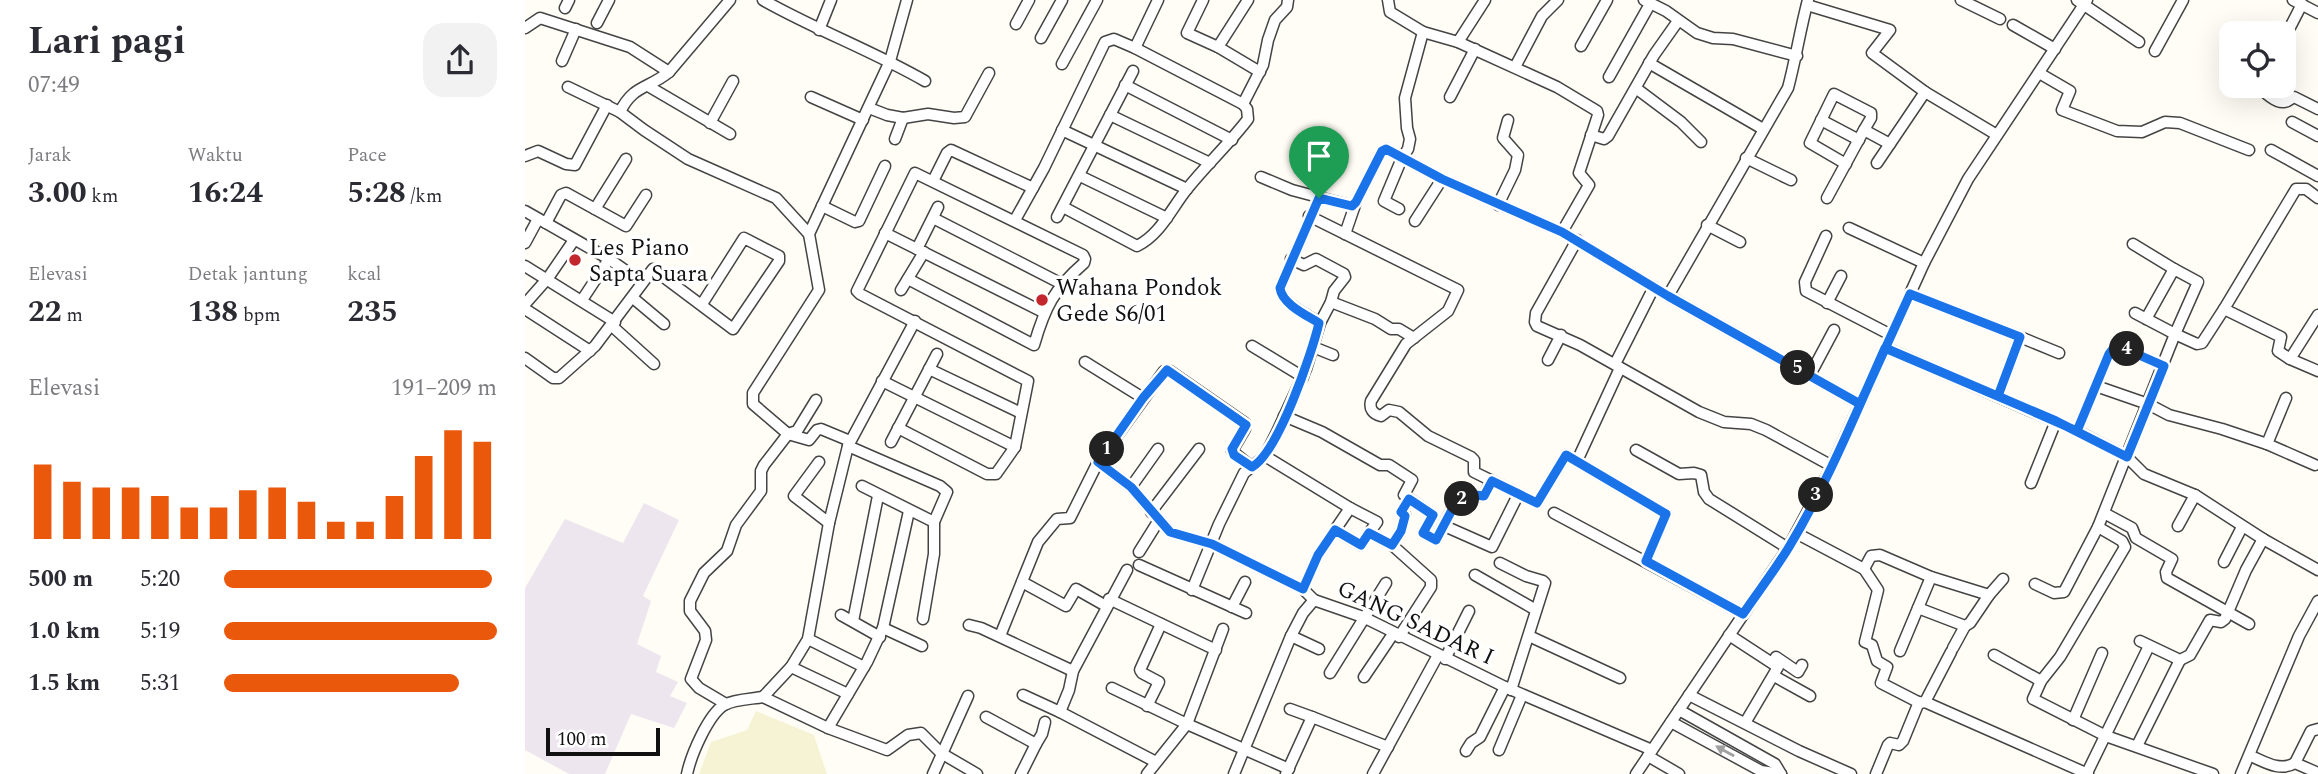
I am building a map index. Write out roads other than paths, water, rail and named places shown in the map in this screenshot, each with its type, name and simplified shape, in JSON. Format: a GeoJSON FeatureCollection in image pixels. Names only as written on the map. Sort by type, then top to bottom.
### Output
{"type":"FeatureCollection","features":[{"type":"Feature","properties":{"kind":"street"},"geometry":{"type":"LineString","coordinates":[[597,23],[609,0]]}},
{"type":"Feature","properties":{"kind":"street"},"geometry":{"type":"LineString","coordinates":[[620,112],[628,97],[670,72],[730,0]]}},
{"type":"Feature","properties":{"kind":"street"},"geometry":{"type":"LineString","coordinates":[[763,0],[819,30],[890,61],[925,81]]}},
{"type":"Feature","properties":{"kind":"street"},"geometry":{"type":"LineString","coordinates":[[819,30],[831,0]]}},
{"type":"Feature","properties":{"kind":"street"},"geometry":{"type":"LineString","coordinates":[[809,234],[890,61],[907,0]]}},
{"type":"Feature","properties":{"kind":"street"},"geometry":{"type":"LineString","coordinates":[[1016,24],[1029,0]]}},
{"type":"Feature","properties":{"kind":"street"},"geometry":{"type":"LineString","coordinates":[[1041,38],[1062,0]]}},
{"type":"Feature","properties":{"kind":"street"},"geometry":{"type":"LineString","coordinates":[[1062,64],[1097,0]]}},
{"type":"Feature","properties":{"kind":"street"},"geometry":{"type":"LineString","coordinates":[[1135,48],[1159,0]]}},
{"type":"Feature","properties":{"kind":"street"},"geometry":{"type":"LineString","coordinates":[[1203,0],[1184,38],[1218,47],[1260,72]]}},
{"type":"Feature","properties":{"kind":"street"},"geometry":{"type":"LineString","coordinates":[[1218,47],[1248,0]]}},
{"type":"Feature","properties":{"kind":"street"},"geometry":{"type":"LineString","coordinates":[[1243,104],[1260,72],[1271,30],[1287,7],[1288,0]]}},
{"type":"Feature","properties":{"kind":"street"},"geometry":{"type":"LineString","coordinates":[[1388,0],[1390,12],[1423,32],[1458,42],[1515,67],[1557,87],[1597,111],[1579,173],[1589,185],[1562,232]]}},
{"type":"Feature","properties":{"kind":"street"},"geometry":{"type":"LineString","coordinates":[[1458,42],[1485,0]]}},
{"type":"Feature","properties":{"kind":"street"},"geometry":{"type":"LineString","coordinates":[[1515,67],[1542,16],[1558,0]]}},
{"type":"Feature","properties":{"kind":"street"},"geometry":{"type":"LineString","coordinates":[[1581,46],[1607,0]]}},
{"type":"Feature","properties":{"kind":"street"},"geometry":{"type":"LineString","coordinates":[[1961,0],[2000,19]]}},
{"type":"Feature","properties":{"kind":"street"},"geometry":{"type":"LineString","coordinates":[[2155,51],[2183,0]]}},
{"type":"Feature","properties":{"kind":"street"},"geometry":{"type":"LineString","coordinates":[[1636,774],[1788,548],[1832,466],[1924,263],[1968,179],[2055,49],[2083,1],[2139,42]]}},
{"type":"Feature","properties":{"kind":"street"},"geometry":{"type":"LineString","coordinates":[[1609,77],[1647,2],[1666,11],[1697,33],[1713,38],[1733,39],[1797,56]]}},
{"type":"Feature","properties":{"kind":"street"},"geometry":{"type":"LineString","coordinates":[[2290,21],[2297,2],[2318,13]]}},
{"type":"Feature","properties":{"kind":"street"},"geometry":{"type":"LineString","coordinates":[[1668,296],[1788,88],[1808,3],[1890,30],[1872,53],[1925,92],[1997,135]]}},
{"type":"Feature","properties":{"kind":"street"},"geometry":{"type":"LineString","coordinates":[[525,28],[541,18],[630,47],[670,72]]}},
{"type":"Feature","properties":{"kind":"street"},"geometry":{"type":"LineString","coordinates":[[1591,135],[1604,139],[1608,136],[1637,89],[1649,63],[1678,21]]}},
{"type":"Feature","properties":{"kind":"street"},"geometry":{"type":"LineString","coordinates":[[2013,25],[2055,49]]}},
{"type":"Feature","properties":{"kind":"street"},"geometry":{"type":"LineString","coordinates":[[562,61],[576,29]]}},
{"type":"Feature","properties":{"kind":"street"},"geometry":{"type":"LineString","coordinates":[[1399,209],[1384,201],[1408,149],[1410,139],[1405,98],[1423,32]]}},
{"type":"Feature","properties":{"kind":"street"},"geometry":{"type":"LineString","coordinates":[[1015,220],[1105,42],[1114,39],[1135,48],[1243,104],[1247,109],[1248,119],[1232,141],[1187,189],[1150,239],[1134,247],[1060,212],[1133,71]]}},
{"type":"Feature","properties":{"kind":"street"},"geometry":{"type":"LineString","coordinates":[[1450,97],[1475,49]]}},
{"type":"Feature","properties":{"kind":"street"},"geometry":{"type":"LineString","coordinates":[[1649,63],[1763,129]]}},
{"type":"Feature","properties":{"kind":"street"},"geometry":{"type":"LineString","coordinates":[[869,108],[904,118],[928,114],[965,117],[989,73]]}},
{"type":"Feature","properties":{"kind":"street"},"geometry":{"type":"LineString","coordinates":[[2039,73],[2070,91],[2062,110],[2117,131],[2143,132],[2172,121],[2249,150]]}},
{"type":"Feature","properties":{"kind":"street"},"geometry":{"type":"LineString","coordinates":[[710,123],[733,81]]}},
{"type":"Feature","properties":{"kind":"street"},"geometry":{"type":"LineString","coordinates":[[1125,85],[1232,141]]}},
{"type":"Feature","properties":{"kind":"street"},"geometry":{"type":"LineString","coordinates":[[648,86],[730,134]]}},
{"type":"Feature","properties":{"kind":"street"},"geometry":{"type":"LineString","coordinates":[[568,87],[620,112],[688,159],[776,198],[809,234],[819,290],[755,388],[753,404],[787,434],[809,440],[821,429],[946,490],[947,494],[935,522],[934,554],[923,618]]}},
{"type":"Feature","properties":{"kind":"street"},"geometry":{"type":"LineString","coordinates":[[1637,89],[1681,122],[1701,142]]}},
{"type":"Feature","properties":{"kind":"street"},"geometry":{"type":"LineString","coordinates":[[1877,163],[1925,92]]}},
{"type":"Feature","properties":{"kind":"street"},"geometry":{"type":"LineString","coordinates":[[1827,198],[1846,164],[1861,135],[1871,118],[1871,113],[1834,94],[1810,140],[1811,145],[1846,164]]}},
{"type":"Feature","properties":{"kind":"street"},"geometry":{"type":"LineString","coordinates":[[811,97],[863,120]]}},
{"type":"Feature","properties":{"kind":"street"},"geometry":{"type":"LineString","coordinates":[[2296,98],[2318,109]]}},
{"type":"Feature","properties":{"kind":"street"},"geometry":{"type":"LineString","coordinates":[[525,156],[537,151],[566,164],[575,164],[607,105]]}},
{"type":"Feature","properties":{"kind":"street"},"geometry":{"type":"LineString","coordinates":[[1110,115],[1210,163]]}},
{"type":"Feature","properties":{"kind":"street"},"geometry":{"type":"LineString","coordinates":[[895,139],[904,118]]}},
{"type":"Feature","properties":{"kind":"street"},"geometry":{"type":"LineString","coordinates":[[1498,205],[1515,170],[1518,155],[1503,138],[1509,120]]}},
{"type":"Feature","properties":{"kind":"street"},"geometry":{"type":"LineString","coordinates":[[1821,120],[1890,144]]}},
{"type":"Feature","properties":{"kind":"street"},"geometry":{"type":"LineString","coordinates":[[2291,122],[2318,136]]}},
{"type":"Feature","properties":{"kind":"street"},"geometry":{"type":"LineString","coordinates":[[1062,130],[1187,189]]}},
{"type":"Feature","properties":{"kind":"street"},"geometry":{"type":"LineString","coordinates":[[1345,234],[1356,202],[1382,151],[1386,149],[1442,179],[1577,240],[1668,296],[1860,404]]}},
{"type":"Feature","properties":{"kind":"street"},"geometry":{"type":"LineString","coordinates":[[933,181],[951,150],[1033,188]]}},
{"type":"Feature","properties":{"kind":"street"},"geometry":{"type":"LineString","coordinates":[[2271,150],[2317,173],[2306,188]]}},
{"type":"Feature","properties":{"kind":"street"},"geometry":{"type":"LineString","coordinates":[[1746,158],[1791,180]]}},
{"type":"Feature","properties":{"kind":"street"},"geometry":{"type":"LineString","coordinates":[[595,209],[627,159]]}},
{"type":"Feature","properties":{"kind":"street"},"geometry":{"type":"LineString","coordinates":[[822,206],[855,222],[859,221],[884,166]]}},
{"type":"Feature","properties":{"kind":"street"},"geometry":{"type":"LineString","coordinates":[[898,428],[992,475],[996,474],[1015,447],[1028,381],[860,294],[857,290],[915,173],[1015,220],[1083,255],[1085,259],[1062,284],[1043,312],[1034,345],[908,279]]}},
{"type":"Feature","properties":{"kind":"street"},"geometry":{"type":"LineString","coordinates":[[1080,176],[1167,218]]}},
{"type":"Feature","properties":{"kind":"street"},"geometry":{"type":"LineString","coordinates":[[1261,177],[1347,206],[1356,202]]}},
{"type":"Feature","properties":{"kind":"street"},"geometry":{"type":"LineString","coordinates":[[1415,221],[1442,179]]}},
{"type":"Feature","properties":{"kind":"street"},"geometry":{"type":"LineString","coordinates":[[2135,313],[2197,344],[2202,343],[2296,189],[2306,188],[2318,198]]}},
{"type":"Feature","properties":{"kind":"street"},"geometry":{"type":"LineString","coordinates":[[525,230],[536,217],[566,193],[626,226],[646,195]]}},
{"type":"Feature","properties":{"kind":"street"},"geometry":{"type":"LineString","coordinates":[[1319,198],[1280,288],[1285,299],[1319,323]]}},
{"type":"Feature","properties":{"kind":"street"},"geometry":{"type":"LineString","coordinates":[[901,290],[921,251],[935,213],[1062,284]]}},
{"type":"Feature","properties":{"kind":"street"},"geometry":{"type":"LineString","coordinates":[[1309,216],[1458,290],[1448,311],[1406,344],[1371,401],[1371,409],[1381,416],[1389,410],[1399,412],[1429,436],[1471,457],[1474,460],[1475,472],[1537,503],[1566,455],[1577,461],[1666,514],[1646,561]]}},
{"type":"Feature","properties":{"kind":"street"},"geometry":{"type":"LineString","coordinates":[[536,217],[609,259],[642,282]]}},
{"type":"Feature","properties":{"kind":"street"},"geometry":{"type":"LineString","coordinates":[[525,243],[536,217]]}},
{"type":"Feature","properties":{"kind":"street"},"geometry":{"type":"LineString","coordinates":[[1707,225],[1740,242]]}},
{"type":"Feature","properties":{"kind":"street"},"geometry":{"type":"LineString","coordinates":[[1849,228],[1924,263]]}},
{"type":"Feature","properties":{"kind":"street"},"geometry":{"type":"LineString","coordinates":[[885,233],[1043,312]]}},
{"type":"Feature","properties":{"kind":"street"},"geometry":{"type":"LineString","coordinates":[[1826,236],[1805,287],[1809,293],[1891,335]]}},
{"type":"Feature","properties":{"kind":"street"},"geometry":{"type":"LineString","coordinates":[[525,358],[556,378],[590,351],[633,298],[652,269],[702,304],[733,330],[779,261],[779,256],[744,238],[702,304]]}},
{"type":"Feature","properties":{"kind":"street"},"geometry":{"type":"LineString","coordinates":[[574,240],[525,307],[590,351]]}},
{"type":"Feature","properties":{"kind":"street"},"geometry":{"type":"LineString","coordinates":[[1577,240],[1534,318],[1537,326],[1561,335],[1705,415],[1724,422],[1751,424],[1766,430],[1832,466]]}},
{"type":"Feature","properties":{"kind":"street"},"geometry":{"type":"LineString","coordinates":[[2035,584],[2054,593],[2064,592],[2098,527],[2198,282],[2133,244]]}},
{"type":"Feature","properties":{"kind":"street"},"geometry":{"type":"LineString","coordinates":[[582,300],[609,259]]}},
{"type":"Feature","properties":{"kind":"street"},"geometry":{"type":"LineString","coordinates":[[1192,590],[1219,524],[1244,473],[1265,456],[1303,377],[1319,323],[1334,291],[1345,277],[1316,259],[1304,265],[1291,259]]}},
{"type":"Feature","properties":{"kind":"street"},"geometry":{"type":"LineString","coordinates":[[525,266],[582,300],[613,324],[654,364]]}},
{"type":"Feature","properties":{"kind":"street"},"geometry":{"type":"LineString","coordinates":[[2145,319],[2174,269]]}},
{"type":"Feature","properties":{"kind":"street"},"geometry":{"type":"LineString","coordinates":[[1827,303],[1841,276]]}},
{"type":"Feature","properties":{"kind":"street"},"geometry":{"type":"LineString","coordinates":[[1577,461],[1654,287]]}},
{"type":"Feature","properties":{"kind":"street"},"geometry":{"type":"LineString","coordinates":[[1910,294],[2059,353]]}},
{"type":"Feature","properties":{"kind":"street"},"geometry":{"type":"LineString","coordinates":[[633,298],[664,324]]}},
{"type":"Feature","properties":{"kind":"street"},"geometry":{"type":"LineString","coordinates":[[1331,302],[1391,329],[1399,329],[1414,338]]}},
{"type":"Feature","properties":{"kind":"street"},"geometry":{"type":"LineString","coordinates":[[2224,309],[2281,337],[2279,351],[2318,371]]}},
{"type":"Feature","properties":{"kind":"street"},"geometry":{"type":"LineString","coordinates":[[2290,359],[2318,315]]}},
{"type":"Feature","properties":{"kind":"street"},"geometry":{"type":"LineString","coordinates":[[763,697],[791,667],[808,639],[829,523],[849,444],[915,321]]}},
{"type":"Feature","properties":{"kind":"street"},"geometry":{"type":"LineString","coordinates":[[1810,375],[1834,330]]}},
{"type":"Feature","properties":{"kind":"street"},"geometry":{"type":"LineString","coordinates":[[1548,360],[1561,335]]}},
{"type":"Feature","properties":{"kind":"street"},"geometry":{"type":"LineString","coordinates":[[1998,396],[2020,337]]}},
{"type":"Feature","properties":{"kind":"street"},"geometry":{"type":"LineString","coordinates":[[2077,431],[2109,354],[2116,345],[2164,366]]}},
{"type":"Feature","properties":{"kind":"street"},"geometry":{"type":"LineString","coordinates":[[1252,346],[1303,377]]}},
{"type":"Feature","properties":{"kind":"street"},"geometry":{"type":"LineString","coordinates":[[1313,347],[1333,355]]}},
{"type":"Feature","properties":{"kind":"street"},"geometry":{"type":"LineString","coordinates":[[1885,348],[2077,431],[2127,457],[2152,478],[2195,495],[2242,527],[2318,570]]}},
{"type":"Feature","properties":{"kind":"street"},"geometry":{"type":"LineString","coordinates":[[891,442],[937,354]]}},
{"type":"Feature","properties":{"kind":"street"},"geometry":{"type":"LineString","coordinates":[[1085,362],[1143,398]]}},
{"type":"Feature","properties":{"kind":"street"},"geometry":{"type":"LineString","coordinates":[[929,369],[1021,413]]}},
{"type":"Feature","properties":{"kind":"street"},"geometry":{"type":"LineString","coordinates":[[1000,636],[1038,542],[1057,519],[1070,518],[1098,462],[1164,371],[1170,371],[1246,425],[1232,451],[1252,467]]}},
{"type":"Feature","properties":{"kind":"street"},"geometry":{"type":"LineString","coordinates":[[882,381],[1015,447]]}},
{"type":"Feature","properties":{"kind":"street"},"geometry":{"type":"LineString","coordinates":[[2096,386],[2148,404],[2169,415],[2267,444],[2315,465]]}},
{"type":"Feature","properties":{"kind":"street"},"geometry":{"type":"LineString","coordinates":[[2267,444],[2286,398]]}},
{"type":"Feature","properties":{"kind":"street"},"geometry":{"type":"LineString","coordinates":[[726,704],[699,688],[691,679],[706,639],[705,631],[690,611],[690,601],[703,573],[727,551],[736,525],[761,491],[761,471],[764,465],[787,434],[797,431],[816,400]]}},
{"type":"Feature","properties":{"kind":"street"},"geometry":{"type":"LineString","coordinates":[[1284,416],[1333,438],[1380,465],[1389,465],[1412,480],[1404,495],[1433,515],[1423,533],[1436,540],[1453,508],[1456,509],[1465,494],[1484,496],[1492,481]]}},
{"type":"Feature","properties":{"kind":"street"},"geometry":{"type":"LineString","coordinates":[[2031,483],[2056,421]]}},
{"type":"Feature","properties":{"kind":"street"},"geometry":{"type":"LineString","coordinates":[[1131,487],[1158,449]]}},
{"type":"Feature","properties":{"kind":"street"},"geometry":{"type":"LineString","coordinates":[[1139,552],[1155,516],[1199,449]]}},
{"type":"Feature","properties":{"kind":"street"},"geometry":{"type":"LineString","coordinates":[[1636,450],[1679,474],[1694,472],[1701,475],[1704,492],[1709,499],[1788,548]]}},
{"type":"Feature","properties":{"kind":"street"},"geometry":{"type":"LineString","coordinates":[[1265,456],[1350,509],[1377,522],[1361,545],[1335,530]]}},
{"type":"Feature","properties":{"kind":"street"},"geometry":{"type":"LineString","coordinates":[[818,462],[794,496],[829,523]]}},
{"type":"Feature","properties":{"kind":"street"},"geometry":{"type":"LineString","coordinates":[[1098,462],[1131,487],[1170,532],[1212,544],[1303,589],[1314,600]]}},
{"type":"Feature","properties":{"kind":"street"},"geometry":{"type":"LineString","coordinates":[[862,486],[877,496],[935,522]]}},
{"type":"Feature","properties":{"kind":"street"},"geometry":{"type":"LineString","coordinates":[[1449,528],[1492,547],[1518,495]]}},
{"type":"Feature","properties":{"kind":"street"},"geometry":{"type":"LineString","coordinates":[[2178,526],[2195,495]]}},
{"type":"Feature","properties":{"kind":"street"},"geometry":{"type":"LineString","coordinates":[[853,621],[877,496]]}},
{"type":"Feature","properties":{"kind":"street"},"geometry":{"type":"LineString","coordinates":[[1392,545],[1401,531],[1405,516],[1401,512],[1409,499]]}},
{"type":"Feature","properties":{"kind":"street"},"geometry":{"type":"LineString","coordinates":[[1303,589],[1318,555],[1350,509]]}},
{"type":"Feature","properties":{"kind":"street"},"geometry":{"type":"LineString","coordinates":[[828,728],[881,632],[909,511]]}},
{"type":"Feature","properties":{"kind":"street"},"geometry":{"type":"LineString","coordinates":[[1553,513],[1743,614]]}},
{"type":"Feature","properties":{"kind":"street"},"geometry":{"type":"LineString","coordinates":[[2104,513],[2132,528],[2136,538],[2172,559],[2166,572],[2167,578],[2249,624]]}},
{"type":"Feature","properties":{"kind":"street"},"geometry":{"type":"LineString","coordinates":[[2098,527],[2122,541],[2125,547],[2060,657],[2041,681],[2033,699],[2106,736],[2213,774]]}},
{"type":"Feature","properties":{"kind":"street"},"geometry":{"type":"LineString","coordinates":[[2224,562],[2242,527]]}},
{"type":"Feature","properties":{"kind":"street"},"geometry":{"type":"LineString","coordinates":[[1364,677],[1432,583],[1392,545],[1369,533]]}},
{"type":"Feature","properties":{"kind":"street"},"geometry":{"type":"LineString","coordinates":[[1796,533],[1864,569],[1878,590],[1865,642],[1872,645],[1877,662],[1887,667],[1881,683],[2088,774],[2145,643],[2181,660]]}},
{"type":"Feature","properties":{"kind":"street"},"geometry":{"type":"LineString","coordinates":[[2137,746],[2181,660],[2190,655],[2210,620],[2222,622],[2229,611],[2246,570],[2263,539]]}},
{"type":"Feature","properties":{"kind":"street"},"geometry":{"type":"LineString","coordinates":[[1864,569],[1871,556],[1880,555],[1931,577],[1989,595]]}},
{"type":"Feature","properties":{"kind":"street"},"geometry":{"type":"LineString","coordinates":[[1466,751],[1479,737],[1508,689],[1529,636],[1543,589],[1543,581],[1500,563]]}},
{"type":"Feature","properties":{"kind":"street"},"geometry":{"type":"LineString","coordinates":[[1139,565],[1246,613]]}},
{"type":"Feature","properties":{"kind":"street"},"geometry":{"type":"LineString","coordinates":[[1060,712],[1073,671],[1127,570]]}},
{"type":"Feature","properties":{"kind":"street"},"geometry":{"type":"LineString","coordinates":[[1475,575],[1536,610]]}},
{"type":"Feature","properties":{"kind":"street"},"geometry":{"type":"LineString","coordinates":[[1900,651],[1931,577]]}},
{"type":"Feature","properties":{"kind":"street"},"geometry":{"type":"LineString","coordinates":[[1876,774],[1888,745],[1899,745],[1903,741],[1965,626],[2003,579]]}},
{"type":"Feature","properties":{"kind":"street"},"geometry":{"type":"LineString","coordinates":[[1022,582],[1066,606],[1077,589],[1216,650]]}},
{"type":"Feature","properties":{"kind":"street"},"geometry":{"type":"LineString","coordinates":[[1232,607],[1245,582]]}},
{"type":"Feature","properties":{"kind":"street"},"geometry":{"type":"LineString","coordinates":[[1330,673],[1386,583]]}},
{"type":"Feature","properties":{"kind":"street","name":"GANG SADAR I"},"geometry":{"type":"LineString","coordinates":[[1234,774],[1291,636],[1303,613],[1314,600],[1363,617],[1508,689],[1650,753],[1679,774]]}},
{"type":"Feature","properties":{"kind":"street"},"geometry":{"type":"LineString","coordinates":[[2241,774],[2307,620],[2318,601]]}},
{"type":"Feature","properties":{"kind":"street"},"geometry":{"type":"LineString","coordinates":[[1918,608],[1965,626]]}},
{"type":"Feature","properties":{"kind":"street"},"geometry":{"type":"LineString","coordinates":[[1373,774],[1469,611]]}},
{"type":"Feature","properties":{"kind":"street"},"geometry":{"type":"LineString","coordinates":[[841,615],[922,646]]}},
{"type":"Feature","properties":{"kind":"street"},"geometry":{"type":"LineString","coordinates":[[2307,620],[2318,626]]}},
{"type":"Feature","properties":{"kind":"street"},"geometry":{"type":"LineString","coordinates":[[1147,706],[1159,682],[1142,673],[1141,668],[1161,624]]}},
{"type":"Feature","properties":{"kind":"street"},"geometry":{"type":"LineString","coordinates":[[969,625],[1000,636],[1073,671]]}},
{"type":"Feature","properties":{"kind":"street"},"geometry":{"type":"LineString","coordinates":[[1147,774],[1187,724],[1223,629]]}},
{"type":"Feature","properties":{"kind":"street"},"geometry":{"type":"LineString","coordinates":[[1729,635],[1778,667],[1745,723]]}},
{"type":"Feature","properties":{"kind":"street"},"geometry":{"type":"LineString","coordinates":[[1291,636],[1319,649]]}},
{"type":"Feature","properties":{"kind":"street"},"geometry":{"type":"LineString","coordinates":[[1529,636],[1620,678]]}},
{"type":"Feature","properties":{"kind":"street"},"geometry":{"type":"LineString","coordinates":[[808,639],[864,667]]}},
{"type":"Feature","properties":{"kind":"street"},"geometry":{"type":"LineString","coordinates":[[2073,720],[2102,653]]}},
{"type":"Feature","properties":{"kind":"street"},"geometry":{"type":"LineString","coordinates":[[1994,655],[2041,681]]}},
{"type":"Feature","properties":{"kind":"street"},"geometry":{"type":"LineString","coordinates":[[1772,663],[1776,657],[1798,672],[1802,665]]}},
{"type":"Feature","properties":{"kind":"street"},"geometry":{"type":"LineString","coordinates":[[791,667],[848,694]]}},
{"type":"Feature","properties":{"kind":"street"},"geometry":{"type":"LineString","coordinates":[[1774,676],[1810,696]]}},
{"type":"Feature","properties":{"kind":"street"},"geometry":{"type":"LineString","coordinates":[[1112,688],[1288,771],[1312,717]]}},
{"type":"Feature","properties":{"kind":"street"},"geometry":{"type":"LineString","coordinates":[[1023,695],[1156,762]]}},
{"type":"Feature","properties":{"kind":"street"},"geometry":{"type":"LineString","coordinates":[[1499,750],[1522,695]]}},
{"type":"Feature","properties":{"kind":"street"},"geometry":{"type":"LineString","coordinates":[[1689,695],[1851,774]]}},
{"type":"Feature","properties":{"kind":"street"},"geometry":{"type":"LineString","coordinates":[[933,774],[968,696]]}},
{"type":"Feature","properties":{"kind":"street"},"geometry":{"type":"LineString","coordinates":[[687,774],[704,732],[717,711],[726,704],[763,697],[828,728],[884,748],[917,733],[927,737],[941,753],[977,774]]}},
{"type":"Feature","properties":{"kind":"street"},"geometry":{"type":"LineString","coordinates":[[1290,709],[1388,747]]}},
{"type":"Feature","properties":{"kind":"street"},"geometry":{"type":"LineString","coordinates":[[1679,710],[1775,764],[1781,774]]}},
{"type":"Feature","properties":{"kind":"street"},"geometry":{"type":"LineString","coordinates":[[986,717],[1036,744]]}},
{"type":"Feature","properties":{"kind":"street"},"geometry":{"type":"LineString","coordinates":[[1021,774],[1042,734],[1045,722]]}},
{"type":"Feature","properties":{"kind":"street"},"geometry":{"type":"LineString","coordinates":[[1671,722],[1760,772],[1781,774]]}},
{"type":"Feature","properties":{"kind":"street"},"geometry":{"type":"LineString","coordinates":[[2251,755],[2279,767],[2286,767],[2295,762],[2312,729],[2318,729]]}},
{"type":"Feature","properties":{"kind":"street"},"geometry":{"type":"LineString","coordinates":[[2295,762],[2318,773]]}},
{"type":"Feature","properties":{"kind":"place","name":"Les Piano Sapta Suara"},"geometry":{"type":"Point","coordinates":[575,260]}},
{"type":"Feature","properties":{"kind":"place","name":"Wahana Pondok Gede S6/01"},"geometry":{"type":"Point","coordinates":[1042,300]}}]}
